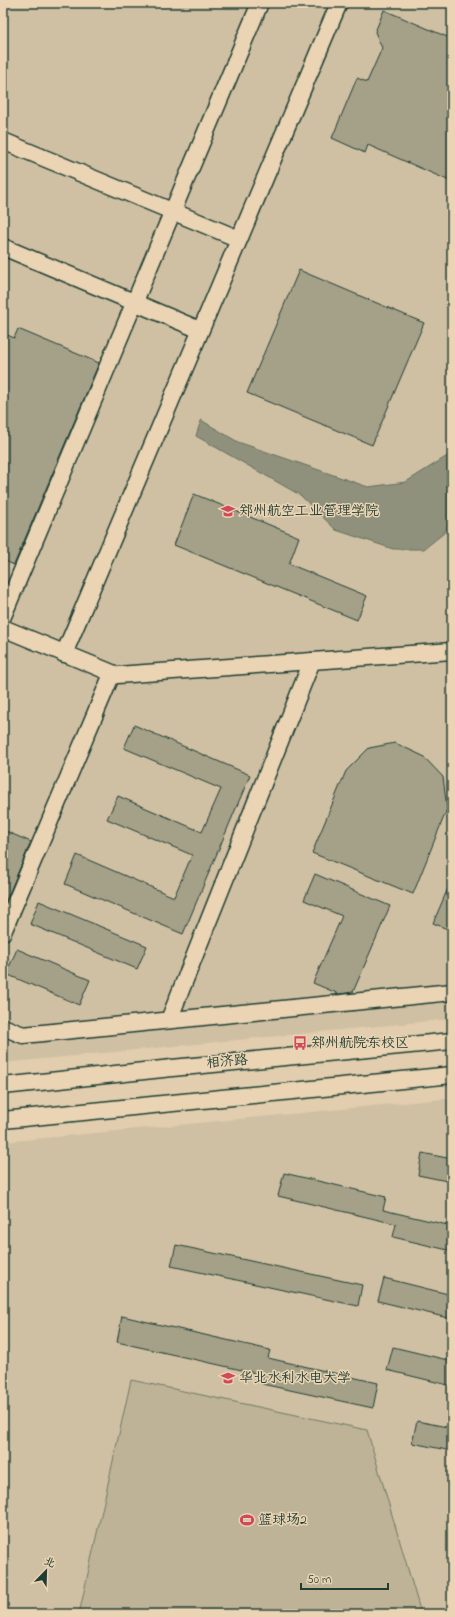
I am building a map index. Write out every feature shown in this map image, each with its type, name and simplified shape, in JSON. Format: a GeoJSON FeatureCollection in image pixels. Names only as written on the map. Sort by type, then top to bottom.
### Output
{"type":"FeatureCollection","features":[{"type":"Feature","properties":{"kind":"street"},"geometry":{"type":"LineString","coordinates":[[3,616],[260,3]]}},
{"type":"Feature","properties":{"kind":"street"},"geometry":{"type":"LineString","coordinates":[[64,654],[339,3]]}},
{"type":"Feature","properties":{"kind":"street"},"geometry":{"type":"LineString","coordinates":[[3,141],[239,239]]}},
{"type":"Feature","properties":{"kind":"street"},"geometry":{"type":"LineString","coordinates":[[3,247],[200,330]]}},
{"type":"Feature","properties":{"kind":"street"},"geometry":{"type":"LineString","coordinates":[[3,628],[117,675],[452,651]]}},
{"type":"Feature","properties":{"kind":"street"},"geometry":{"type":"LineString","coordinates":[[169,1020],[312,660]]}},
{"type":"Feature","properties":{"kind":"street"},"geometry":{"type":"LineString","coordinates":[[3,932],[112,674]]}},
{"type":"Feature","properties":{"kind":"street"},"geometry":{"type":"LineString","coordinates":[[3,1027],[22,1035],[452,992]]}},
{"type":"Feature","properties":{"kind":"street","name":"相济路"},"geometry":{"type":"LineString","coordinates":[[3,1086],[452,1041]]}},
{"type":"Feature","properties":{"kind":"street"},"geometry":{"type":"LineString","coordinates":[[3,1120],[452,1075]]}},
{"type":"Feature","properties":{"kind":"shaded area","name":"郑州航空工业管理学院"},"geometry":{"type":"Polygon","coordinates":[[[3,3],[452,3],[452,1019],[3,1063],[3,3]]]}},
{"type":"Feature","properties":{"kind":"shaded area"},"geometry":{"type":"Polygon","coordinates":[[[201,420],[238,442],[368,487],[406,482],[452,453],[452,519],[444,533],[424,549],[393,549],[336,530],[300,495],[196,436],[201,420]]]}},
{"type":"Feature","properties":{"kind":"shaded area","name":"华北水利水电大学"},"geometry":{"type":"Polygon","coordinates":[[[452,1098],[452,1614],[3,1614],[3,1142],[452,1098]]]}},
{"type":"Feature","properties":{"kind":"shaded area","name":"篮球场2"},"geometry":{"type":"Polygon","coordinates":[[[131,1380],[367,1430],[420,1610],[414,1614],[79,1614],[131,1380]]]}},
{"type":"Feature","properties":{"kind":"building"},"geometry":{"type":"Polygon","coordinates":[[[384,10],[452,39],[452,182],[368,145],[365,153],[332,138],[357,78],[367,82],[382,48],[375,32],[384,10]]]}},
{"type":"Feature","properties":{"kind":"building"},"geometry":{"type":"Polygon","coordinates":[[[299,270],[424,323],[372,445],[247,393],[299,270]]]}},
{"type":"Feature","properties":{"kind":"building"},"geometry":{"type":"Polygon","coordinates":[[[18,329],[99,363],[14,565],[3,560],[3,333],[14,338],[18,329]]]}},
{"type":"Feature","properties":{"kind":"building"},"geometry":{"type":"Polygon","coordinates":[[[194,494],[299,537],[289,564],[367,596],[357,620],[174,545],[194,494]]]}},
{"type":"Feature","properties":{"kind":"building"},"geometry":{"type":"Polygon","coordinates":[[[134,725],[250,775],[183,934],[65,884],[77,855],[174,897],[192,855],[107,819],[118,796],[202,832],[221,789],[124,748],[134,725]]]}},
{"type":"Feature","properties":{"kind":"building"},"geometry":{"type":"Polygon","coordinates":[[[395,743],[423,756],[443,777],[447,809],[413,894],[312,853],[346,771],[369,748],[395,743]]]}},
{"type":"Feature","properties":{"kind":"building"},"geometry":{"type":"Polygon","coordinates":[[[3,830],[31,842],[3,908],[3,830]]]}},
{"type":"Feature","properties":{"kind":"building"},"geometry":{"type":"Polygon","coordinates":[[[315,874],[390,906],[353,992],[339,994],[313,983],[342,916],[304,900],[315,874]]]}},
{"type":"Feature","properties":{"kind":"building"},"geometry":{"type":"Polygon","coordinates":[[[452,879],[452,931],[433,923],[452,879]]]}},
{"type":"Feature","properties":{"kind":"building"},"geometry":{"type":"Polygon","coordinates":[[[39,901],[147,946],[137,969],[30,924],[39,901]]]}},
{"type":"Feature","properties":{"kind":"building"},"geometry":{"type":"Polygon","coordinates":[[[17,949],[90,980],[79,1005],[6,974],[17,949]]]}},
{"type":"Feature","properties":{"kind":"building"},"geometry":{"type":"Polygon","coordinates":[[[422,1153],[452,1159],[452,1182],[418,1175],[422,1153]]]}},
{"type":"Feature","properties":{"kind":"building"},"geometry":{"type":"Polygon","coordinates":[[[284,1173],[386,1197],[383,1210],[452,1226],[452,1251],[393,1237],[396,1224],[278,1196],[284,1173]]]}},
{"type":"Feature","properties":{"kind":"building"},"geometry":{"type":"Polygon","coordinates":[[[176,1245],[362,1285],[358,1306],[171,1266],[176,1245]]]}},
{"type":"Feature","properties":{"kind":"building"},"geometry":{"type":"Polygon","coordinates":[[[384,1278],[452,1295],[452,1319],[378,1301],[384,1278]]]}},
{"type":"Feature","properties":{"kind":"building"},"geometry":{"type":"Polygon","coordinates":[[[122,1316],[270,1350],[268,1358],[378,1383],[373,1408],[262,1384],[264,1375],[117,1342],[122,1316]]]}},
{"type":"Feature","properties":{"kind":"building"},"geometry":{"type":"Polygon","coordinates":[[[393,1347],[452,1361],[452,1386],[387,1370],[393,1347]]]}},
{"type":"Feature","properties":{"kind":"building"},"geometry":{"type":"Polygon","coordinates":[[[417,1421],[452,1428],[452,1451],[412,1443],[417,1421]]]}},
{"type":"Feature","properties":{"kind":"place","name":"郑州航空工业管理学院"},"geometry":{"type":"Point","coordinates":[228,511]}},
{"type":"Feature","properties":{"kind":"place","name":"郑州航院东校区"},"geometry":{"type":"Point","coordinates":[300,1043]}},
{"type":"Feature","properties":{"kind":"place","name":"华北水利水电大学"},"geometry":{"type":"Point","coordinates":[228,1378]}},
{"type":"Feature","properties":{"kind":"place","name":"篮球场2"},"geometry":{"type":"Point","coordinates":[247,1520]}}]}
